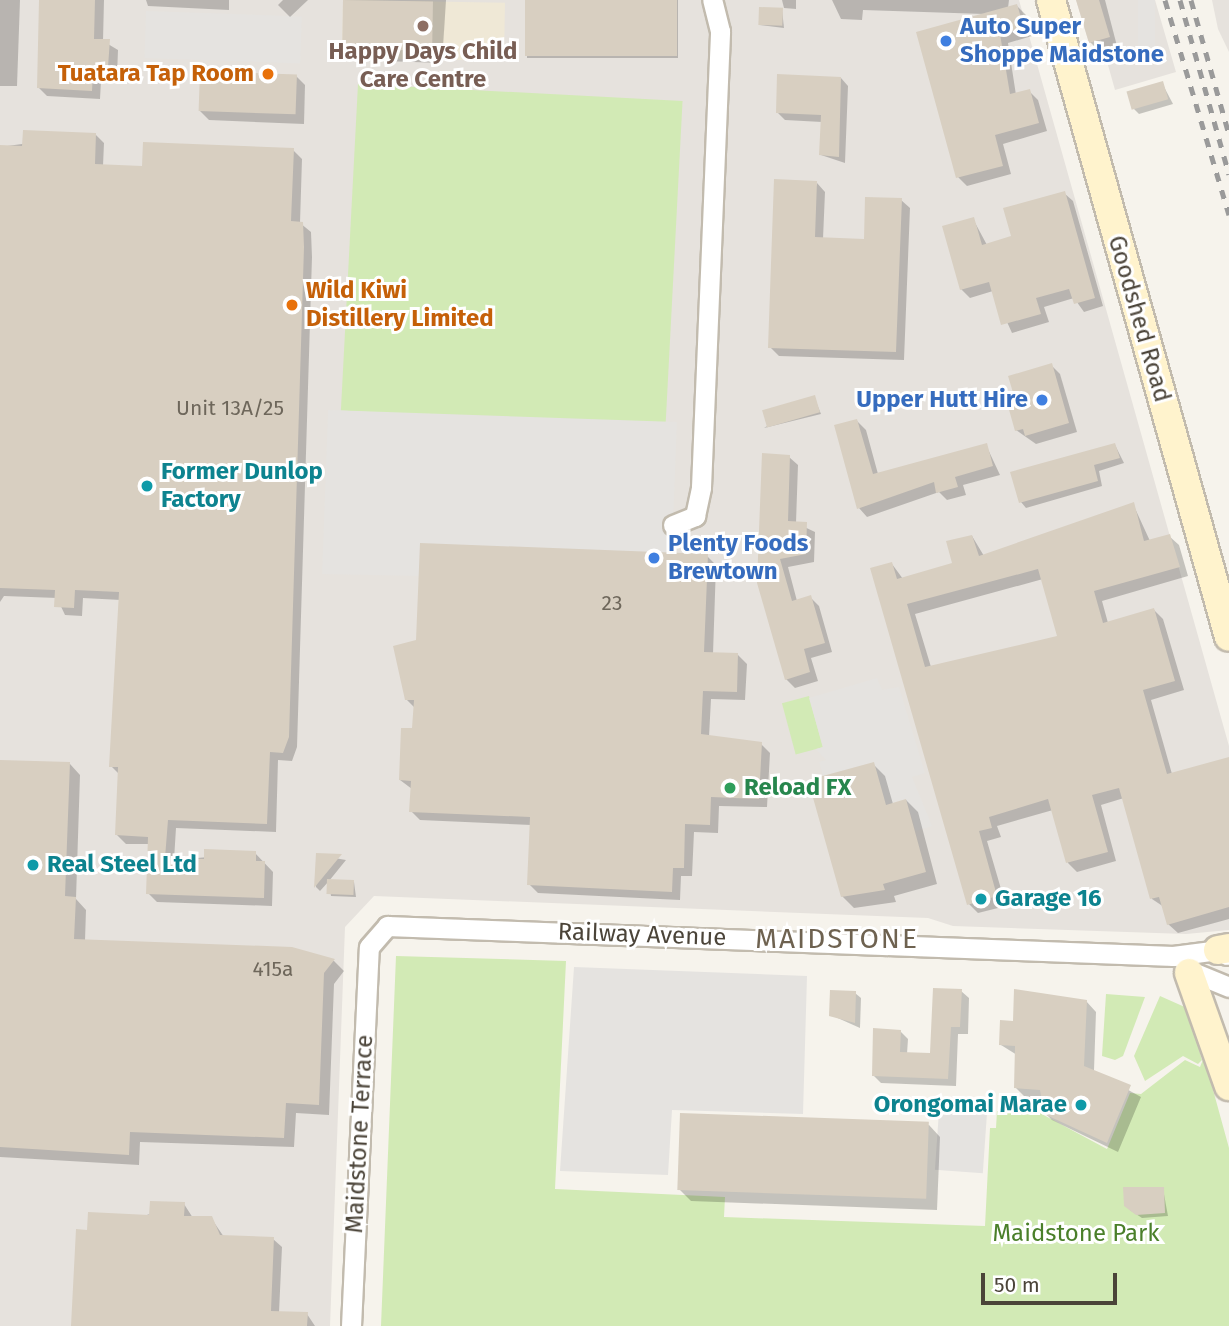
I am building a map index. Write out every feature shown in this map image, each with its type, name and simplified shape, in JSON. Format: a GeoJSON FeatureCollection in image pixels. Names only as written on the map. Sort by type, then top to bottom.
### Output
{"type":"FeatureCollection","features":[{"type":"Feature","properties":{"kind":"street"},"geometry":{"type":"LineString","coordinates":[[673,526],[695,516],[701,487],[720,31],[712,0]]}},
{"type":"Feature","properties":{"kind":"street","name":"Goodshed Road"},"geometry":{"type":"LineString","coordinates":[[1051,0],[1229,637]]}},
{"type":"Feature","properties":{"kind":"street","name":"Railway Avenue"},"geometry":{"type":"LineString","coordinates":[[369,943],[382,928],[398,925],[1181,965],[1225,951]]}},
{"type":"Feature","properties":{"kind":"street","name":"Maidstone Terrace"},"geometry":{"type":"LineString","coordinates":[[351,1326],[369,943]]}},
{"type":"Feature","properties":{"kind":"street"},"geometry":{"type":"LineString","coordinates":[[1181,965],[1229,1086]]}},
{"type":"Feature","properties":{"kind":"street","name":"Railway Avenue"},"geometry":{"type":"LineString","coordinates":[[1181,965],[1229,987]]}},
{"type":"Feature","properties":{"kind":"shaded area"},"geometry":{"type":"Polygon","coordinates":[[[0,0],[1019,0],[1229,746],[1229,930],[1186,934],[953,926],[928,918],[374,896],[345,927],[330,1326],[0,1326],[0,0]]]}},
{"type":"Feature","properties":{"kind":"shaded area","name":"Happy Days Child Care Centre"},"geometry":{"type":"Polygon","coordinates":[[[343,0],[505,3],[504,61],[342,58],[343,0]]]}},
{"type":"Feature","properties":{"kind":"shaded area"},"geometry":{"type":"Polygon","coordinates":[[[1076,0],[1155,0],[1176,72],[1115,90],[1101,40],[1089,43],[1076,0]]]}},
{"type":"Feature","properties":{"kind":"shaded area"},"geometry":{"type":"Polygon","coordinates":[[[1138,0],[1155,0],[1155,51],[1138,51],[1138,0]]]}},
{"type":"Feature","properties":{"kind":"shaded area"},"geometry":{"type":"Polygon","coordinates":[[[1212,0],[1229,0],[1229,52],[1218,29],[1212,0]]]}},
{"type":"Feature","properties":{"kind":"shaded area"},"geometry":{"type":"Polygon","coordinates":[[[146,11],[302,16],[300,63],[144,58],[146,11]]]}},
{"type":"Feature","properties":{"kind":"shaded area"},"geometry":{"type":"Polygon","coordinates":[[[328,410],[677,422],[672,553],[419,576],[322,574],[328,410]]]}},
{"type":"Feature","properties":{"kind":"shaded area"},"geometry":{"type":"Polygon","coordinates":[[[877,678],[882,690],[899,687],[925,773],[912,777],[932,826],[916,831],[906,799],[881,806],[823,776],[819,762],[826,760],[816,749],[823,747],[809,698],[877,678]]]}},
{"type":"Feature","properties":{"kind":"shaded area"},"geometry":{"type":"Polygon","coordinates":[[[574,967],[807,976],[803,1114],[672,1110],[668,1175],[560,1171],[574,967]]]}},
{"type":"Feature","properties":{"kind":"shaded area"},"geometry":{"type":"Polygon","coordinates":[[[940,1097],[988,1100],[983,1173],[935,1170],[940,1097]]]}},
{"type":"Feature","properties":{"kind":"green space"},"geometry":{"type":"Polygon","coordinates":[[[358,84],[683,101],[665,428],[341,411],[358,84]]]}},
{"type":"Feature","properties":{"kind":"green space"},"geometry":{"type":"Polygon","coordinates":[[[809,696],[823,747],[796,754],[782,703],[809,696]]]}},
{"type":"Feature","properties":{"kind":"green space","name":"Maidstone Park"},"geometry":{"type":"Polygon","coordinates":[[[396,956],[566,961],[555,1189],[725,1197],[724,1217],[985,1226],[990,1128],[996,1128],[997,1111],[1038,1112],[1107,1149],[1130,1093],[1141,1094],[1185,1060],[1200,1067],[1204,1057],[1229,1148],[1229,1326],[381,1326],[396,956]]]}},
{"type":"Feature","properties":{"kind":"green space"},"geometry":{"type":"Polygon","coordinates":[[[1106,994],[1145,997],[1123,1056],[1115,1060],[1102,1056],[1106,994]]]}},
{"type":"Feature","properties":{"kind":"green space"},"geometry":{"type":"Polygon","coordinates":[[[1160,996],[1187,1008],[1202,1060],[1198,1064],[1183,1056],[1145,1081],[1134,1056],[1160,996]]]}},
{"type":"Feature","properties":{"kind":"building"},"geometry":{"type":"Polygon","coordinates":[[[39,0],[95,0],[94,39],[110,39],[108,67],[93,72],[92,91],[37,88],[39,0]]]}},
{"type":"Feature","properties":{"kind":"building"},"geometry":{"type":"Polygon","coordinates":[[[343,0],[433,2],[432,51],[342,49],[343,0]]]}},
{"type":"Feature","properties":{"kind":"building"},"geometry":{"type":"Polygon","coordinates":[[[525,0],[677,0],[677,56],[525,56],[525,0]]]}},
{"type":"Feature","properties":{"kind":"building"},"geometry":{"type":"Polygon","coordinates":[[[1076,0],[1099,0],[1110,37],[1089,43],[1076,0]]]}},
{"type":"Feature","properties":{"kind":"building"},"geometry":{"type":"Polygon","coordinates":[[[1017,4],[1024,28],[1000,34],[1010,94],[1030,89],[1039,123],[995,135],[1003,166],[956,178],[916,32],[1017,4]]]}},
{"type":"Feature","properties":{"kind":"building"},"geometry":{"type":"Polygon","coordinates":[[[759,7],[783,8],[782,26],[758,25],[759,7]]]}},
{"type":"Feature","properties":{"kind":"building"},"geometry":{"type":"Polygon","coordinates":[[[200,71],[297,74],[296,114],[199,111],[200,71]]]}},
{"type":"Feature","properties":{"kind":"building"},"geometry":{"type":"Polygon","coordinates":[[[777,74],[841,77],[839,157],[819,155],[821,115],[776,113],[777,74]]]}},
{"type":"Feature","properties":{"kind":"building"},"geometry":{"type":"Polygon","coordinates":[[[1163,81],[1168,99],[1132,110],[1126,91],[1163,81]]]}},
{"type":"Feature","properties":{"kind":"building","name":"Former Dunlop Factory"},"geometry":{"type":"Polygon","coordinates":[[[23,130],[96,133],[95,164],[142,166],[143,142],[294,148],[291,221],[303,222],[304,247],[289,737],[283,753],[270,752],[267,824],[168,820],[165,858],[204,859],[204,849],[256,851],[256,861],[265,861],[264,898],[146,894],[148,837],[115,835],[118,767],[109,767],[119,592],[75,590],[74,608],[54,607],[55,590],[0,588],[0,145],[22,146],[23,130]]]}},
{"type":"Feature","properties":{"kind":"building"},"geometry":{"type":"Polygon","coordinates":[[[774,179],[817,181],[815,237],[864,239],[865,197],[902,198],[896,352],[768,348],[774,179]]]}},
{"type":"Feature","properties":{"kind":"building"},"geometry":{"type":"Polygon","coordinates":[[[1065,191],[1095,298],[1074,304],[1069,289],[1036,298],[1041,314],[1001,325],[989,282],[960,290],[942,226],[974,217],[982,245],[1011,236],[1003,208],[1065,191]]]}},
{"type":"Feature","properties":{"kind":"building"},"geometry":{"type":"Polygon","coordinates":[[[1052,363],[1069,423],[1025,436],[1023,429],[1015,431],[1006,399],[1014,396],[1008,376],[1052,363]]]}},
{"type":"Feature","properties":{"kind":"building"},"geometry":{"type":"Polygon","coordinates":[[[815,395],[820,412],[767,427],[762,410],[815,395]]]}},
{"type":"Feature","properties":{"kind":"building"},"geometry":{"type":"Polygon","coordinates":[[[857,419],[873,474],[987,443],[993,466],[955,477],[958,487],[936,493],[934,482],[857,509],[834,425],[857,419]]]}},
{"type":"Feature","properties":{"kind":"building"},"geometry":{"type":"Polygon","coordinates":[[[1115,443],[1120,458],[1094,465],[1098,481],[1019,503],[1010,472],[1115,443]]]}},
{"type":"Feature","properties":{"kind":"building"},"geometry":{"type":"Polygon","coordinates":[[[762,453],[790,455],[788,521],[807,522],[806,554],[780,559],[792,601],[811,595],[825,643],[804,649],[810,672],[785,680],[757,583],[762,453]]]}},
{"type":"Feature","properties":{"kind":"building"},"geometry":{"type":"Polygon","coordinates":[[[1134,502],[1144,541],[1170,534],[1180,567],[1094,591],[1103,623],[1154,608],[1175,681],[1143,690],[1167,774],[1229,757],[1229,907],[1167,925],[1159,897],[1150,899],[1119,788],[1092,795],[1108,852],[1066,863],[1048,799],[989,817],[992,828],[979,831],[997,896],[967,905],[870,568],[892,562],[897,579],[952,563],[946,541],[972,535],[979,556],[1134,502]],[[1038,569],[907,604],[925,667],[1057,636],[1038,569]]]}},
{"type":"Feature","properties":{"kind":"building"},"geometry":{"type":"Polygon","coordinates":[[[420,543],[708,554],[704,652],[738,653],[737,692],[703,691],[701,734],[762,742],[759,799],[711,797],[710,825],[685,824],[684,868],[673,868],[672,892],[527,885],[530,817],[409,812],[411,781],[399,780],[401,728],[412,728],[414,700],[405,700],[393,646],[416,640],[420,543]]]}},
{"type":"Feature","properties":{"kind":"building"},"geometry":{"type":"Polygon","coordinates":[[[0,760],[70,762],[65,896],[76,897],[74,939],[292,947],[335,959],[324,973],[319,1105],[286,1103],[284,1138],[130,1132],[129,1155],[0,1147],[0,760]]]}},
{"type":"Feature","properties":{"kind":"building"},"geometry":{"type":"Polygon","coordinates":[[[874,762],[886,805],[906,799],[926,872],[883,884],[885,890],[841,897],[808,780],[874,762]]]}},
{"type":"Feature","properties":{"kind":"building"},"geometry":{"type":"Polygon","coordinates":[[[316,853],[342,854],[314,888],[316,853]]]}},
{"type":"Feature","properties":{"kind":"building"},"geometry":{"type":"Polygon","coordinates":[[[327,879],[354,880],[353,895],[326,894],[327,879]]]}},
{"type":"Feature","properties":{"kind":"building"},"geometry":{"type":"Polygon","coordinates":[[[933,988],[962,989],[960,1027],[951,1027],[948,1079],[872,1076],[873,1028],[901,1030],[900,1052],[930,1053],[933,988]]]}},
{"type":"Feature","properties":{"kind":"building"},"geometry":{"type":"Polygon","coordinates":[[[1014,989],[1087,1000],[1084,1066],[1131,1085],[1107,1143],[1044,1114],[1040,1090],[1014,1088],[1015,1046],[999,1045],[1000,1020],[1013,1021],[1014,989]]]}},
{"type":"Feature","properties":{"kind":"building"},"geometry":{"type":"Polygon","coordinates":[[[830,990],[856,991],[855,1023],[829,1016],[830,990]]]}},
{"type":"Feature","properties":{"kind":"building"},"geometry":{"type":"Polygon","coordinates":[[[680,1113],[929,1122],[926,1199],[677,1190],[680,1113]]]}},
{"type":"Feature","properties":{"kind":"building"},"geometry":{"type":"Polygon","coordinates":[[[1123,1187],[1164,1187],[1165,1213],[1136,1215],[1124,1206],[1123,1187]]]}},
{"type":"Feature","properties":{"kind":"building"},"geometry":{"type":"Polygon","coordinates":[[[150,1201],[185,1202],[184,1216],[212,1216],[220,1235],[274,1237],[271,1311],[308,1312],[307,1326],[71,1326],[76,1229],[87,1230],[88,1212],[149,1215],[150,1201]]]}},
{"type":"Feature","properties":{"kind":"railway"},"geometry":{"type":"LineString","coordinates":[[1165,0],[1229,215]]}},
{"type":"Feature","properties":{"kind":"railway"},"geometry":{"type":"LineString","coordinates":[[1180,0],[1229,174]]}},
{"type":"Feature","properties":{"kind":"railway"},"geometry":{"type":"LineString","coordinates":[[1191,0],[1229,134]]}},
{"type":"Feature","properties":{"kind":"place","name":"Happy Days Child Care Centre"},"geometry":{"type":"Point","coordinates":[423,26]}},
{"type":"Feature","properties":{"kind":"place","name":"Auto Super Shoppe Maidstone"},"geometry":{"type":"Point","coordinates":[946,41]}},
{"type":"Feature","properties":{"kind":"place","name":"Tuatara Tap Room"},"geometry":{"type":"Point","coordinates":[268,74]}},
{"type":"Feature","properties":{"kind":"place","name":"Wild Kiwi Distillery Limited"},"geometry":{"type":"Point","coordinates":[292,305]}},
{"type":"Feature","properties":{"kind":"place","name":"Upper Hutt Hire"},"geometry":{"type":"Point","coordinates":[1042,400]}},
{"type":"Feature","properties":{"kind":"place","name":"Former Dunlop Factory"},"geometry":{"type":"Point","coordinates":[147,486]}},
{"type":"Feature","properties":{"kind":"place","name":"Plenty Foods Brewtown"},"geometry":{"type":"Point","coordinates":[654,558]}},
{"type":"Feature","properties":{"kind":"place","name":"Reload FX"},"geometry":{"type":"Point","coordinates":[730,788]}},
{"type":"Feature","properties":{"kind":"place","name":"Real Steel Ltd"},"geometry":{"type":"Point","coordinates":[33,865]}},
{"type":"Feature","properties":{"kind":"place","name":"Garage 16"},"geometry":{"type":"Point","coordinates":[981,899]}},
{"type":"Feature","properties":{"kind":"place","name":"Orongomai Marae"},"geometry":{"type":"Point","coordinates":[1081,1105]}},
{"type":"Feature","properties":{"kind":"district","name":"MAIDSTONE"},"geometry":{"type":"Point","coordinates":[837,939]}}]}
